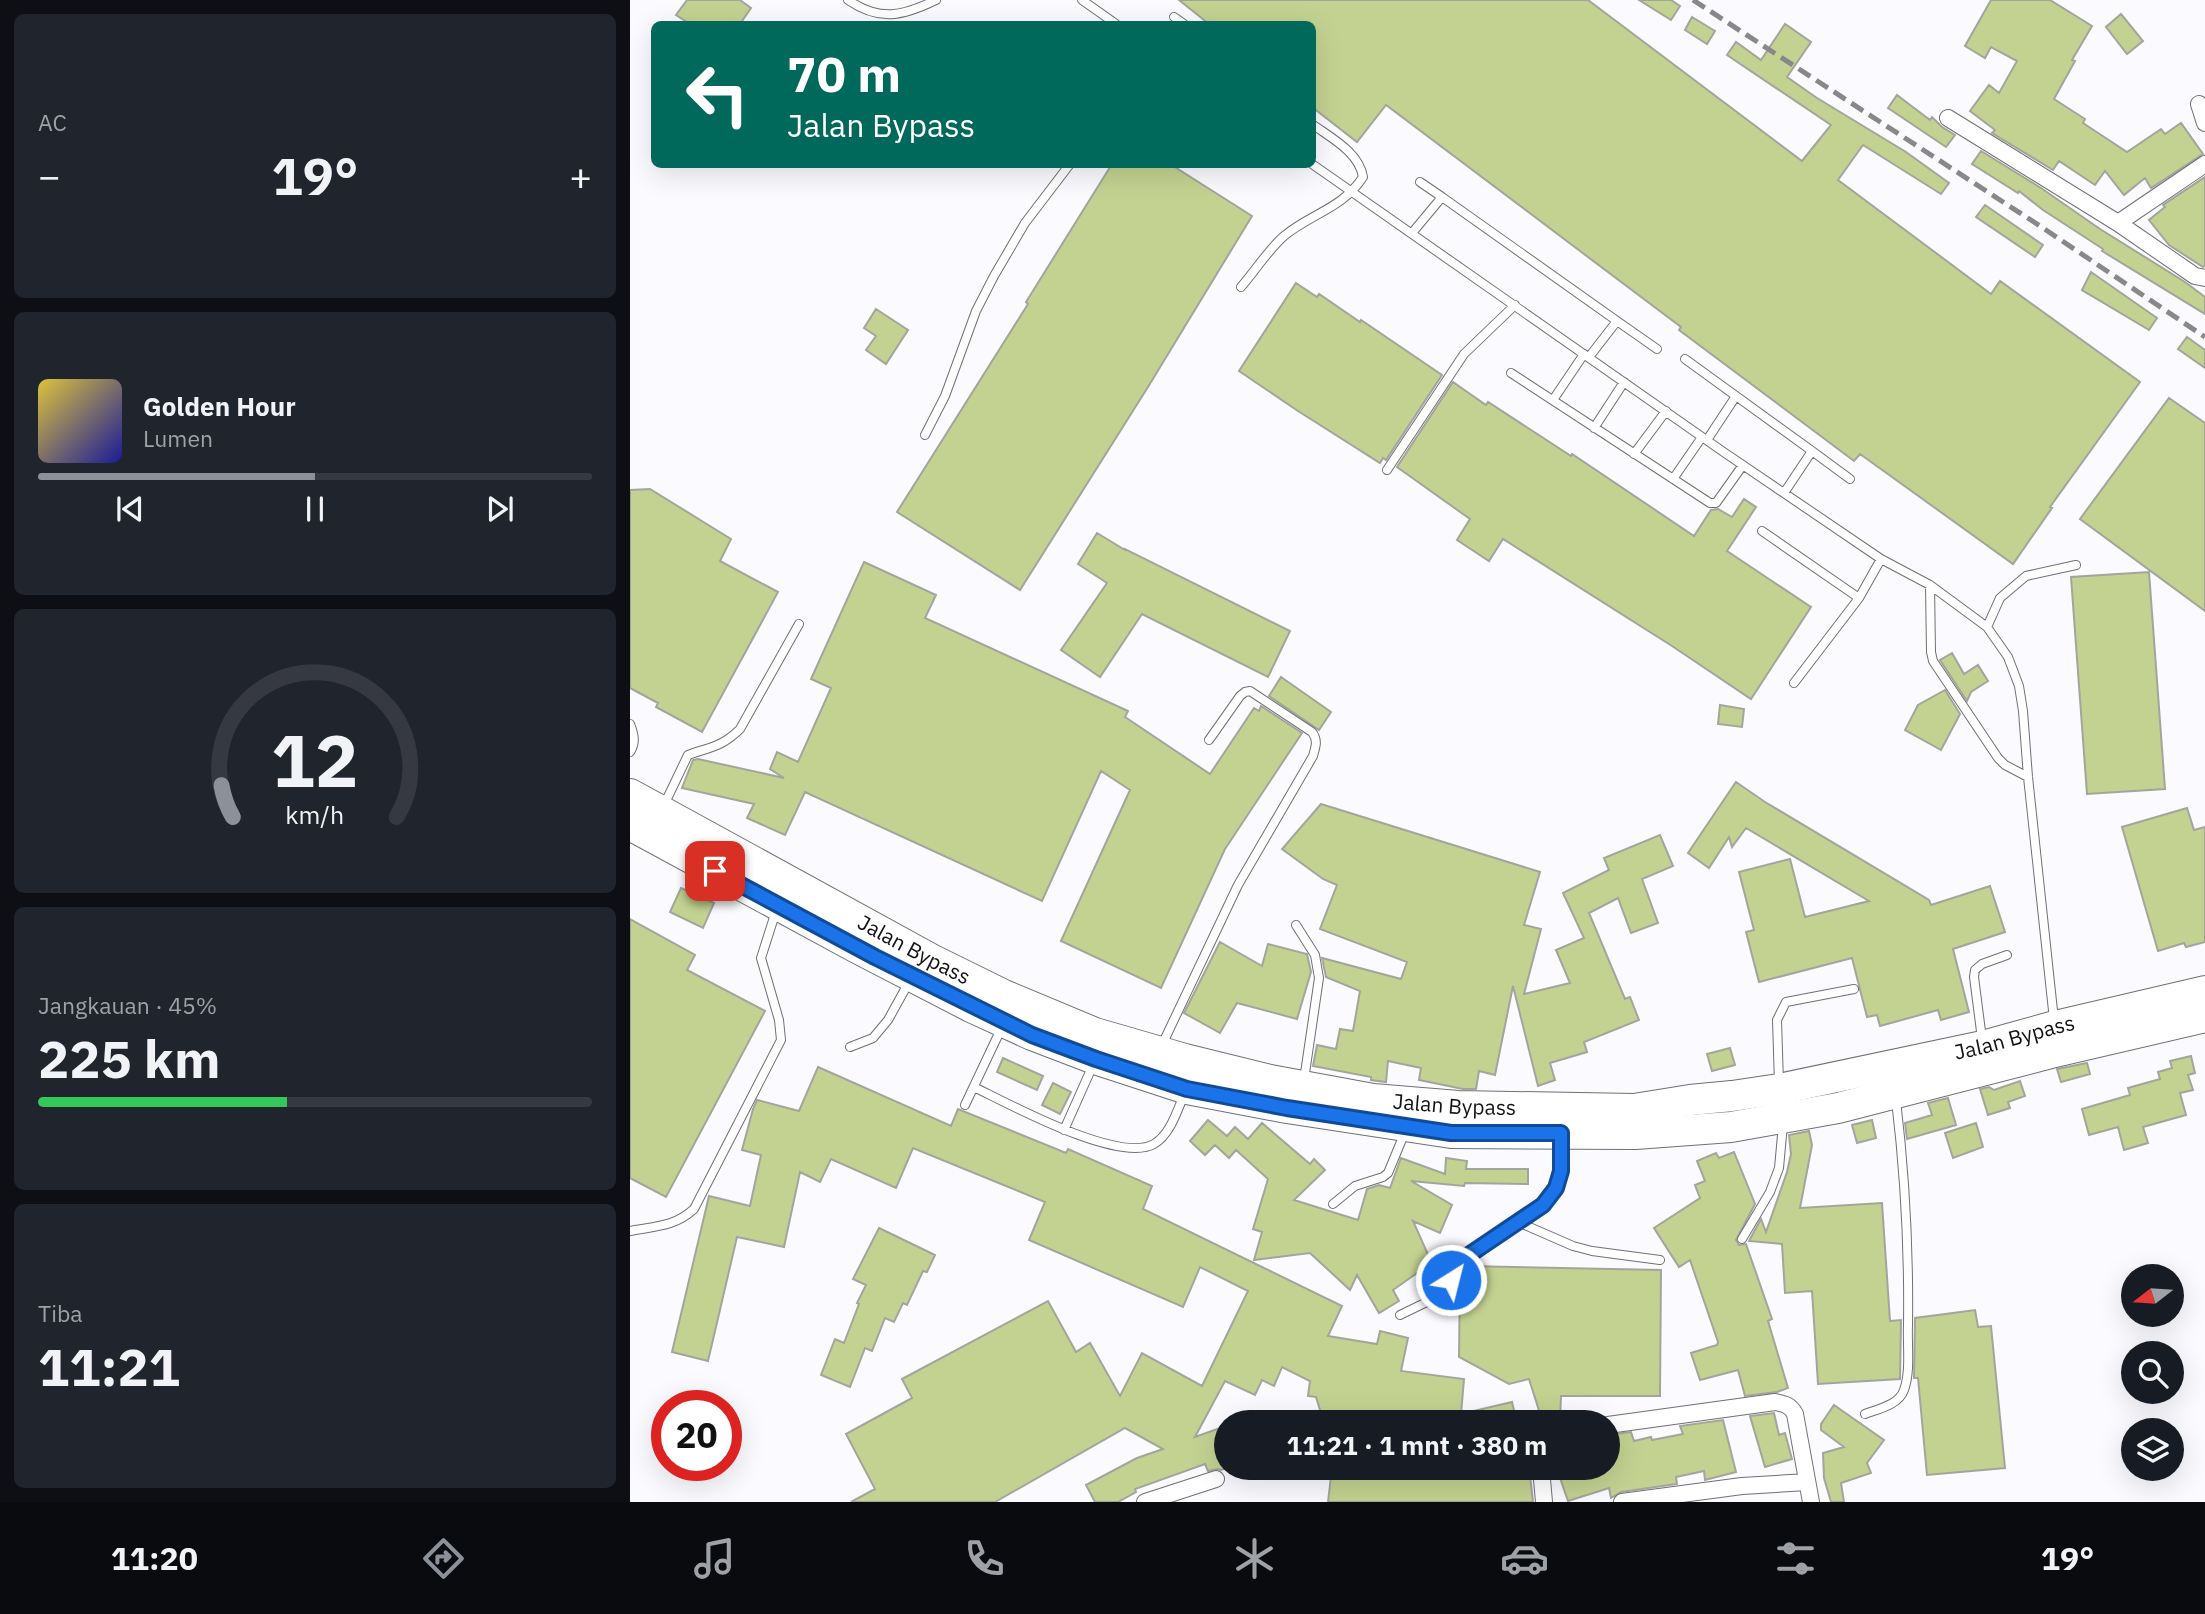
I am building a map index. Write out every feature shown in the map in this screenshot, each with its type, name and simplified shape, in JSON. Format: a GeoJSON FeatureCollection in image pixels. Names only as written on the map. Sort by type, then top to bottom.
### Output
{"type":"FeatureCollection","features":[{"type":"Feature","properties":{"kind":"highway","name":"Jalan Bypass"},"geometry":{"type":"LineString","coordinates":[[630,794],[919,952],[992,989],[1095,1033],[1158,1053],[1373,1099],[1458,1106],[1634,1109],[1781,1103],[1838,1108],[1896,1094],[2205,991]]}},
{"type":"Feature","properties":{"kind":"highway","name":"Jalan Bypass"},"geometry":{"type":"LineString","coordinates":[[630,825],[912,976],[1032,1035],[1187,1089],[1287,1108],[1451,1133],[1635,1134],[1731,1126],[1781,1103],[1983,1046],[2057,1039],[2205,1017]]}},
{"type":"Feature","properties":{"kind":"street"},"geometry":{"type":"LineString","coordinates":[[2199,104],[2205,123]]}},
{"type":"Feature","properties":{"kind":"street"},"geometry":{"type":"LineString","coordinates":[[1948,118],[2118,223],[2195,276],[2205,278]]}},
{"type":"Feature","properties":{"kind":"street"},"geometry":{"type":"LineString","coordinates":[[2118,223],[2205,164]]}},
{"type":"Feature","properties":{"kind":"street"},"geometry":{"type":"LineString","coordinates":[[1620,1423],[1775,1402],[1786,1404],[1795,1414],[1811,1502]]}},
{"type":"Feature","properties":{"kind":"street"},"geometry":{"type":"LineString","coordinates":[[1145,1502],[1214,1480]]}},
{"type":"Feature","properties":{"kind":"street"},"geometry":{"type":"LineString","coordinates":[[1542,1480],[1544,1502]]}},
{"type":"Feature","properties":{"kind":"street"},"geometry":{"type":"LineString","coordinates":[[1622,1502],[1742,1486],[1807,1482]]}},
{"type":"Feature","properties":{"kind":"lane"},"geometry":{"type":"LineString","coordinates":[[848,0],[859,8],[890,16],[936,0]]}},
{"type":"Feature","properties":{"kind":"lane"},"geometry":{"type":"LineString","coordinates":[[1082,0],[1112,21]]}},
{"type":"Feature","properties":{"kind":"lane"},"geometry":{"type":"LineString","coordinates":[[1174,17],[1180,21]]}},
{"type":"Feature","properties":{"kind":"lane"},"geometry":{"type":"LineString","coordinates":[[1241,287],[1281,239],[1298,225],[1324,212],[1353,192],[1363,177],[1362,167],[1356,158],[1316,127]]}},
{"type":"Feature","properties":{"kind":"lane"},"geometry":{"type":"LineString","coordinates":[[1316,167],[1743,465],[1881,559],[1930,585],[1987,627],[2008,657],[2019,686],[2057,1039]]}},
{"type":"Feature","properties":{"kind":"lane"},"geometry":{"type":"LineString","coordinates":[[925,435],[944,396],[976,311],[994,276],[1024,223],[1067,168]]}},
{"type":"Feature","properties":{"kind":"lane"},"geometry":{"type":"LineString","coordinates":[[1420,182],[1657,349]]}},
{"type":"Feature","properties":{"kind":"lane"},"geometry":{"type":"LineString","coordinates":[[1412,233],[1441,197]]}},
{"type":"Feature","properties":{"kind":"lane"},"geometry":{"type":"LineString","coordinates":[[1387,470],[1464,354],[1515,305]]}},
{"type":"Feature","properties":{"kind":"lane"},"geometry":{"type":"LineString","coordinates":[[1553,400],[1617,321]]}},
{"type":"Feature","properties":{"kind":"lane"},"geometry":{"type":"LineString","coordinates":[[1685,359],[1850,479]]}},
{"type":"Feature","properties":{"kind":"lane"},"geometry":{"type":"LineString","coordinates":[[1511,373],[1710,503],[1716,503],[1743,465]]}},
{"type":"Feature","properties":{"kind":"lane"},"geometry":{"type":"LineString","coordinates":[[1594,428],[1624,382]]}},
{"type":"Feature","properties":{"kind":"lane"},"geometry":{"type":"LineString","coordinates":[[1673,479],[1736,396]]}},
{"type":"Feature","properties":{"kind":"lane"},"geometry":{"type":"LineString","coordinates":[[1634,454],[1666,411]]}},
{"type":"Feature","properties":{"kind":"lane"},"geometry":{"type":"LineString","coordinates":[[1784,493],[1812,452]]}},
{"type":"Feature","properties":{"kind":"lane"},"geometry":{"type":"LineString","coordinates":[[1762,531],[1859,598]]}},
{"type":"Feature","properties":{"kind":"lane"},"geometry":{"type":"LineString","coordinates":[[1794,683],[1859,598],[1881,559]]}},
{"type":"Feature","properties":{"kind":"lane"},"geometry":{"type":"LineString","coordinates":[[1987,627],[2000,598],[2026,576],[2076,565]]}},
{"type":"Feature","properties":{"kind":"lane"},"geometry":{"type":"LineString","coordinates":[[1930,585],[1933,661],[1998,758],[2004,765],[2028,777]]}},
{"type":"Feature","properties":{"kind":"lane"},"geometry":{"type":"LineString","coordinates":[[662,811],[688,755],[714,748],[729,740],[740,729],[799,624]]}},
{"type":"Feature","properties":{"kind":"lane"},"geometry":{"type":"LineString","coordinates":[[1158,1053],[1238,885],[1317,745],[1312,732],[1250,691],[1240,696],[1209,740]]}},
{"type":"Feature","properties":{"kind":"lane"},"geometry":{"type":"LineString","coordinates":[[630,724],[634,737],[630,752]]}},
{"type":"Feature","properties":{"kind":"lane"},"geometry":{"type":"LineString","coordinates":[[630,1231],[682,1220],[694,1209],[780,1040],[779,1020],[761,958],[779,905]]}},
{"type":"Feature","properties":{"kind":"lane"},"geometry":{"type":"LineString","coordinates":[[1296,925],[1315,955],[1319,978],[1303,1086]]}},
{"type":"Feature","properties":{"kind":"lane"},"geometry":{"type":"LineString","coordinates":[[1983,1046],[1975,970],[1982,964],[2007,956]]}},
{"type":"Feature","properties":{"kind":"lane"},"geometry":{"type":"LineString","coordinates":[[850,1047],[873,1038],[888,1020],[912,976]]}},
{"type":"Feature","properties":{"kind":"lane"},"geometry":{"type":"LineString","coordinates":[[1742,1239],[1770,1192],[1779,1168],[1781,1103],[1777,1020],[1786,1002],[1854,989]]}},
{"type":"Feature","properties":{"kind":"lane"},"geometry":{"type":"LineString","coordinates":[[965,1105],[1004,1022]]}},
{"type":"Feature","properties":{"kind":"lane"},"geometry":{"type":"LineString","coordinates":[[1064,1130],[1096,1059]]}},
{"type":"Feature","properties":{"kind":"lane"},"geometry":{"type":"LineString","coordinates":[[974,1087],[1064,1130],[1127,1149],[1153,1145],[1165,1136],[1187,1089]]}},
{"type":"Feature","properties":{"kind":"lane"},"geometry":{"type":"LineString","coordinates":[[1865,1415],[1892,1404],[1904,1392],[1907,1378],[1905,1184],[1896,1094]]}},
{"type":"Feature","properties":{"kind":"lane"},"geometry":{"type":"LineString","coordinates":[[1333,1204],[1355,1186],[1388,1173],[1407,1126]]}},
{"type":"Feature","properties":{"kind":"lane"},"geometry":{"type":"LineString","coordinates":[[1400,1315],[1433,1299],[1451,1280],[1457,1263],[1543,1205],[1556,1188],[1561,1171],[1561,1133]]}},
{"type":"Feature","properties":{"kind":"lane"},"geometry":{"type":"LineString","coordinates":[[1518,1222],[1573,1246],[1592,1251],[1660,1259]]}},
{"type":"Feature","properties":{"kind":"building"},"geometry":{"type":"Polygon","coordinates":[[[687,0],[740,0],[751,8],[742,21],[685,21],[676,15],[687,0]]]}},
{"type":"Feature","properties":{"kind":"building"},"geometry":{"type":"Polygon","coordinates":[[[1179,0],[1588,0],[1802,161],[1831,125],[1727,55],[1736,42],[1761,60],[1785,24],[1811,42],[1787,77],[1906,152],[1949,183],[1941,194],[1863,145],[1838,180],[1991,294],[2000,281],[2140,382],[2050,507],[2052,508],[2013,564],[1860,454],[1854,461],[1386,105],[1357,142],[1316,110],[1316,21],[1205,21],[1179,0]]]}},
{"type":"Feature","properties":{"kind":"building"},"geometry":{"type":"Polygon","coordinates":[[[1639,0],[1671,0],[1680,6],[1671,20],[1639,0]]]}},
{"type":"Feature","properties":{"kind":"building"},"geometry":{"type":"Polygon","coordinates":[[[1991,0],[2050,0],[2092,26],[2054,99],[2085,119],[2083,123],[2127,152],[2161,129],[2165,134],[2181,123],[2203,154],[2151,188],[2145,178],[2124,195],[2105,171],[2095,185],[2059,161],[2053,170],[1992,133],[1995,130],[1970,111],[1989,85],[1999,93],[2017,61],[1991,47],[1985,58],[1965,46],[1991,0]]]}},
{"type":"Feature","properties":{"kind":"building"},"geometry":{"type":"Polygon","coordinates":[[[2121,14],[2143,41],[2127,54],[2106,27],[2121,14]]]}},
{"type":"Feature","properties":{"kind":"building"},"geometry":{"type":"Polygon","coordinates":[[[1692,17],[1715,31],[1707,44],[1685,30],[1692,17]]]}},
{"type":"Feature","properties":{"kind":"building"},"geometry":{"type":"Polygon","coordinates":[[[1897,95],[1955,135],[1946,147],[1888,108],[1897,95]]]}},
{"type":"Feature","properties":{"kind":"building"},"geometry":{"type":"Polygon","coordinates":[[[1981,151],[2185,282],[2205,297],[2205,314],[2102,251],[2103,249],[2019,191],[2018,193],[1972,164],[1981,151]]]}},
{"type":"Feature","properties":{"kind":"building"},"geometry":{"type":"Polygon","coordinates":[[[1110,168],[1176,168],[1252,216],[1020,590],[897,512],[1028,304],[1026,302],[1110,168]]]}},
{"type":"Feature","properties":{"kind":"building"},"geometry":{"type":"Polygon","coordinates":[[[2205,177],[2203,267],[2169,245],[2149,220],[2165,207],[2163,205],[2205,177]]]}},
{"type":"Feature","properties":{"kind":"building"},"geometry":{"type":"Polygon","coordinates":[[[1985,205],[2043,245],[2035,257],[1976,217],[1985,205]]]}},
{"type":"Feature","properties":{"kind":"building"},"geometry":{"type":"Polygon","coordinates":[[[2091,272],[2157,318],[2149,330],[2082,290],[2091,272]]]}},
{"type":"Feature","properties":{"kind":"building"},"geometry":{"type":"Polygon","coordinates":[[[1296,283],[1317,297],[1319,294],[1360,322],[1361,320],[1442,375],[1386,460],[1383,458],[1380,463],[1239,371],[1296,283]]]}},
{"type":"Feature","properties":{"kind":"building"},"geometry":{"type":"Polygon","coordinates":[[[876,309],[908,330],[886,364],[866,350],[876,336],[864,328],[876,309]]]}},
{"type":"Feature","properties":{"kind":"building"},"geometry":{"type":"Polygon","coordinates":[[[2187,337],[2205,350],[2205,368],[2178,349],[2187,337]]]}},
{"type":"Feature","properties":{"kind":"building"},"geometry":{"type":"Polygon","coordinates":[[[1453,382],[1486,405],[1488,402],[1571,456],[1572,454],[1694,536],[1711,510],[1718,509],[1732,517],[1744,499],[1756,507],[1727,551],[1811,607],[1751,699],[1503,539],[1489,561],[1457,540],[1470,519],[1397,467],[1453,382]]]}},
{"type":"Feature","properties":{"kind":"building"},"geometry":{"type":"Polygon","coordinates":[[[2169,398],[2205,423],[2205,611],[2080,519],[2169,398]]]}},
{"type":"Feature","properties":{"kind":"building"},"geometry":{"type":"Polygon","coordinates":[[[650,489],[731,539],[720,561],[778,592],[702,732],[656,707],[658,703],[630,688],[630,490],[650,489]]]}},
{"type":"Feature","properties":{"kind":"building"},"geometry":{"type":"Polygon","coordinates":[[[1097,533],[1125,550],[1290,631],[1268,677],[1142,614],[1100,677],[1061,650],[1107,583],[1078,564],[1097,533]]]}},
{"type":"Feature","properties":{"kind":"building"},"geometry":{"type":"Polygon","coordinates":[[[864,562],[936,595],[925,618],[1128,711],[1125,717],[1210,774],[1254,708],[1259,711],[1261,706],[1302,733],[1225,849],[1161,988],[1061,941],[1130,790],[1101,771],[1042,901],[805,792],[785,835],[747,818],[754,804],[682,788],[693,760],[784,778],[770,769],[777,752],[798,762],[831,688],[811,679],[864,562]]]}},
{"type":"Feature","properties":{"kind":"building"},"geometry":{"type":"Polygon","coordinates":[[[2149,572],[2165,789],[2087,794],[2071,577],[2149,572]]]}},
{"type":"Feature","properties":{"kind":"building"},"geometry":{"type":"Polygon","coordinates":[[[1952,653],[1964,674],[1978,665],[1988,681],[1971,692],[1967,701],[1940,660],[1952,653]]]}},
{"type":"Feature","properties":{"kind":"building"},"geometry":{"type":"Polygon","coordinates":[[[1281,677],[1331,712],[1319,730],[1269,696],[1281,677]]]}},
{"type":"Feature","properties":{"kind":"building"},"geometry":{"type":"Polygon","coordinates":[[[1945,690],[1960,714],[1941,750],[1905,730],[1918,705],[1945,690]]]}},
{"type":"Feature","properties":{"kind":"building"},"geometry":{"type":"Polygon","coordinates":[[[1720,705],[1744,709],[1742,727],[1718,724],[1720,705]]]}},
{"type":"Feature","properties":{"kind":"building"},"geometry":{"type":"Polygon","coordinates":[[[1736,782],[1929,900],[1931,905],[1990,886],[2005,932],[1953,949],[1969,1012],[1941,1020],[1938,1010],[1880,1026],[1877,1015],[1867,1017],[1852,958],[1759,982],[1746,932],[1754,930],[1739,872],[1790,859],[1805,917],[1869,901],[1746,828],[1732,847],[1729,837],[1709,868],[1688,853],[1736,782]]]}},
{"type":"Feature","properties":{"kind":"building"},"geometry":{"type":"Polygon","coordinates":[[[1321,804],[1540,872],[1524,925],[1541,929],[1524,994],[1570,983],[1556,950],[1584,938],[1563,893],[1609,870],[1604,858],[1660,835],[1673,866],[1642,879],[1658,923],[1631,933],[1618,898],[1589,913],[1625,999],[1630,997],[1639,1020],[1584,1042],[1587,1052],[1550,1063],[1555,1080],[1538,1086],[1513,986],[1495,1075],[1479,1071],[1476,1089],[1419,1080],[1421,1068],[1388,1061],[1386,1082],[1313,1066],[1317,1045],[1336,1049],[1340,1029],[1353,1031],[1360,991],[1326,977],[1322,958],[1401,979],[1407,962],[1320,929],[1337,885],[1323,879],[1282,849],[1321,804]]]}},
{"type":"Feature","properties":{"kind":"building"},"geometry":{"type":"Polygon","coordinates":[[[2187,808],[2194,830],[2205,827],[2205,942],[2186,947],[2184,943],[2158,951],[2122,827],[2187,808]]]}},
{"type":"Feature","properties":{"kind":"building"},"geometry":{"type":"Polygon","coordinates":[[[681,888],[714,903],[703,928],[670,912],[681,888]]]}},
{"type":"Feature","properties":{"kind":"building"},"geometry":{"type":"Polygon","coordinates":[[[630,919],[695,955],[687,970],[765,1011],[666,1197],[630,1178],[630,919]]]}},
{"type":"Feature","properties":{"kind":"building"},"geometry":{"type":"Polygon","coordinates":[[[1220,942],[1262,966],[1268,944],[1307,954],[1311,972],[1297,1019],[1237,1003],[1220,1033],[1184,1013],[1220,942]]]}},
{"type":"Feature","properties":{"kind":"building"},"geometry":{"type":"Polygon","coordinates":[[[1730,1048],[1735,1065],[1712,1071],[1707,1054],[1730,1048]]]}},
{"type":"Feature","properties":{"kind":"building"},"geometry":{"type":"Polygon","coordinates":[[[2191,1056],[2195,1073],[2188,1075],[2193,1090],[2180,1093],[2186,1115],[2143,1127],[2148,1143],[2124,1150],[2118,1127],[2089,1135],[2082,1109],[2130,1095],[2128,1088],[2160,1079],[2158,1072],[2172,1068],[2170,1061],[2191,1056]]]}},
{"type":"Feature","properties":{"kind":"building"},"geometry":{"type":"Polygon","coordinates":[[[1003,1058],[1043,1076],[1037,1090],[997,1072],[1003,1058]]]}},
{"type":"Feature","properties":{"kind":"building"},"geometry":{"type":"Polygon","coordinates":[[[2087,1063],[2090,1074],[2061,1082],[2057,1069],[2087,1063]]]}},
{"type":"Feature","properties":{"kind":"building"},"geometry":{"type":"Polygon","coordinates":[[[818,1067],[951,1126],[958,1109],[1066,1153],[1068,1149],[1152,1186],[1143,1209],[1342,1306],[1328,1336],[1377,1344],[1380,1331],[1408,1338],[1401,1371],[1464,1379],[1461,1410],[1320,1410],[1316,1397],[1308,1396],[1310,1381],[1282,1367],[1274,1386],[1262,1380],[1255,1395],[1225,1381],[1195,1437],[1214,1430],[1214,1470],[1208,1471],[1205,1464],[1135,1489],[1136,1492],[1118,1502],[1095,1502],[1086,1485],[1137,1458],[1163,1449],[1125,1428],[995,1502],[851,1502],[875,1489],[846,1434],[912,1398],[902,1379],[1048,1301],[1076,1352],[1090,1343],[1120,1396],[1142,1353],[1202,1386],[1248,1291],[1200,1267],[1183,1307],[1029,1240],[1045,1202],[913,1148],[896,1188],[831,1159],[820,1182],[800,1172],[784,1247],[737,1237],[708,1361],[672,1352],[709,1196],[750,1206],[761,1155],[742,1150],[757,1100],[799,1111],[818,1067]]]}},
{"type":"Feature","properties":{"kind":"building"},"geometry":{"type":"Polygon","coordinates":[[[2020,1081],[2025,1096],[2008,1102],[2010,1108],[1988,1115],[1980,1089],[1989,1087],[1994,1090],[2020,1081]]]}},
{"type":"Feature","properties":{"kind":"building"},"geometry":{"type":"Polygon","coordinates":[[[1053,1083],[1071,1092],[1060,1114],[1042,1105],[1053,1083]]]}},
{"type":"Feature","properties":{"kind":"building"},"geometry":{"type":"Polygon","coordinates":[[[1948,1098],[1956,1125],[1907,1139],[1905,1123],[1932,1115],[1928,1103],[1948,1098]]]}},
{"type":"Feature","properties":{"kind":"building"},"geometry":{"type":"Polygon","coordinates":[[[1208,1120],[1227,1136],[1235,1127],[1248,1139],[1262,1123],[1310,1164],[1314,1159],[1325,1170],[1294,1200],[1358,1220],[1367,1189],[1379,1185],[1390,1188],[1401,1158],[1445,1174],[1446,1158],[1467,1161],[1466,1169],[1528,1169],[1528,1184],[1465,1183],[1464,1186],[1411,1181],[1452,1205],[1440,1233],[1413,1221],[1430,1259],[1427,1266],[1393,1290],[1399,1301],[1379,1313],[1357,1275],[1350,1290],[1310,1253],[1254,1260],[1262,1232],[1253,1229],[1268,1179],[1236,1150],[1229,1158],[1215,1145],[1205,1155],[1190,1141],[1208,1120]]]}},
{"type":"Feature","properties":{"kind":"building"},"geometry":{"type":"Polygon","coordinates":[[[1872,1120],[1876,1138],[1857,1143],[1852,1125],[1872,1120]]]}},
{"type":"Feature","properties":{"kind":"building"},"geometry":{"type":"Polygon","coordinates":[[[1976,1123],[1983,1147],[1953,1158],[1945,1133],[1976,1123]]]}},
{"type":"Feature","properties":{"kind":"building"},"geometry":{"type":"Polygon","coordinates":[[[1809,1131],[1812,1145],[1800,1208],[1882,1203],[1890,1321],[1901,1320],[1900,1379],[1818,1384],[1812,1291],[1785,1293],[1782,1244],[1749,1241],[1761,1219],[1766,1232],[1787,1172],[1791,1154],[1789,1135],[1809,1131]]]}},
{"type":"Feature","properties":{"kind":"building"},"geometry":{"type":"Polygon","coordinates":[[[1734,1152],[1755,1204],[1736,1240],[1739,1245],[1746,1244],[1772,1319],[1768,1321],[1788,1388],[1745,1396],[1738,1370],[1700,1380],[1691,1353],[1717,1345],[1718,1342],[1690,1260],[1679,1267],[1654,1228],[1700,1198],[1695,1185],[1705,1181],[1697,1161],[1716,1153],[1719,1158],[1734,1152]]]}},
{"type":"Feature","properties":{"kind":"building"},"geometry":{"type":"Polygon","coordinates":[[[879,1228],[935,1255],[927,1272],[923,1271],[907,1305],[903,1303],[894,1322],[885,1318],[872,1351],[865,1348],[850,1387],[821,1375],[835,1339],[844,1343],[866,1285],[853,1279],[879,1228]]]}},
{"type":"Feature","properties":{"kind":"building"},"geometry":{"type":"Polygon","coordinates":[[[1465,1266],[1661,1270],[1660,1396],[1561,1396],[1560,1410],[1539,1410],[1529,1379],[1509,1384],[1459,1357],[1460,1273],[1465,1266]]]}},
{"type":"Feature","properties":{"kind":"building"},"geometry":{"type":"Polygon","coordinates":[[[1975,1310],[1978,1327],[1991,1326],[2005,1468],[1927,1475],[1918,1378],[1914,1378],[1915,1318],[1975,1310]]]}},
{"type":"Feature","properties":{"kind":"building"},"geometry":{"type":"Polygon","coordinates":[[[1512,1402],[1514,1410],[1478,1410],[1512,1402]]]}},
{"type":"Feature","properties":{"kind":"building"},"geometry":{"type":"Polygon","coordinates":[[[1834,1405],[1884,1440],[1867,1463],[1871,1473],[1841,1483],[1844,1502],[1831,1502],[1824,1478],[1823,1453],[1844,1447],[1821,1430],[1821,1424],[1834,1405]]]}},
{"type":"Feature","properties":{"kind":"building"},"geometry":{"type":"Polygon","coordinates":[[[1774,1413],[1779,1435],[1785,1433],[1792,1459],[1765,1467],[1750,1416],[1774,1413]]]}},
{"type":"Feature","properties":{"kind":"building"},"geometry":{"type":"Polygon","coordinates":[[[1723,1420],[1736,1472],[1705,1480],[1704,1471],[1676,1477],[1677,1484],[1621,1492],[1611,1498],[1609,1488],[1568,1501],[1561,1480],[1620,1480],[1620,1433],[1631,1432],[1634,1441],[1651,1437],[1652,1440],[1683,1434],[1680,1426],[1723,1420]]]}},
{"type":"Feature","properties":{"kind":"building"},"geometry":{"type":"Polygon","coordinates":[[[1331,1480],[1531,1480],[1533,1502],[1328,1502],[1331,1480]]]}},
{"type":"Feature","properties":{"kind":"railway"},"geometry":{"type":"LineString","coordinates":[[1693,0],[2205,337]]}},
{"type":"Feature","properties":{"kind":"route"},"geometry":{"type":"LineString","coordinates":[[715,871],[971,1007],[1032,1035],[1187,1089],[1287,1108],[1451,1133],[1561,1133],[1561,1171],[1556,1188],[1543,1205],[1457,1263],[1451,1280]]}}]}
